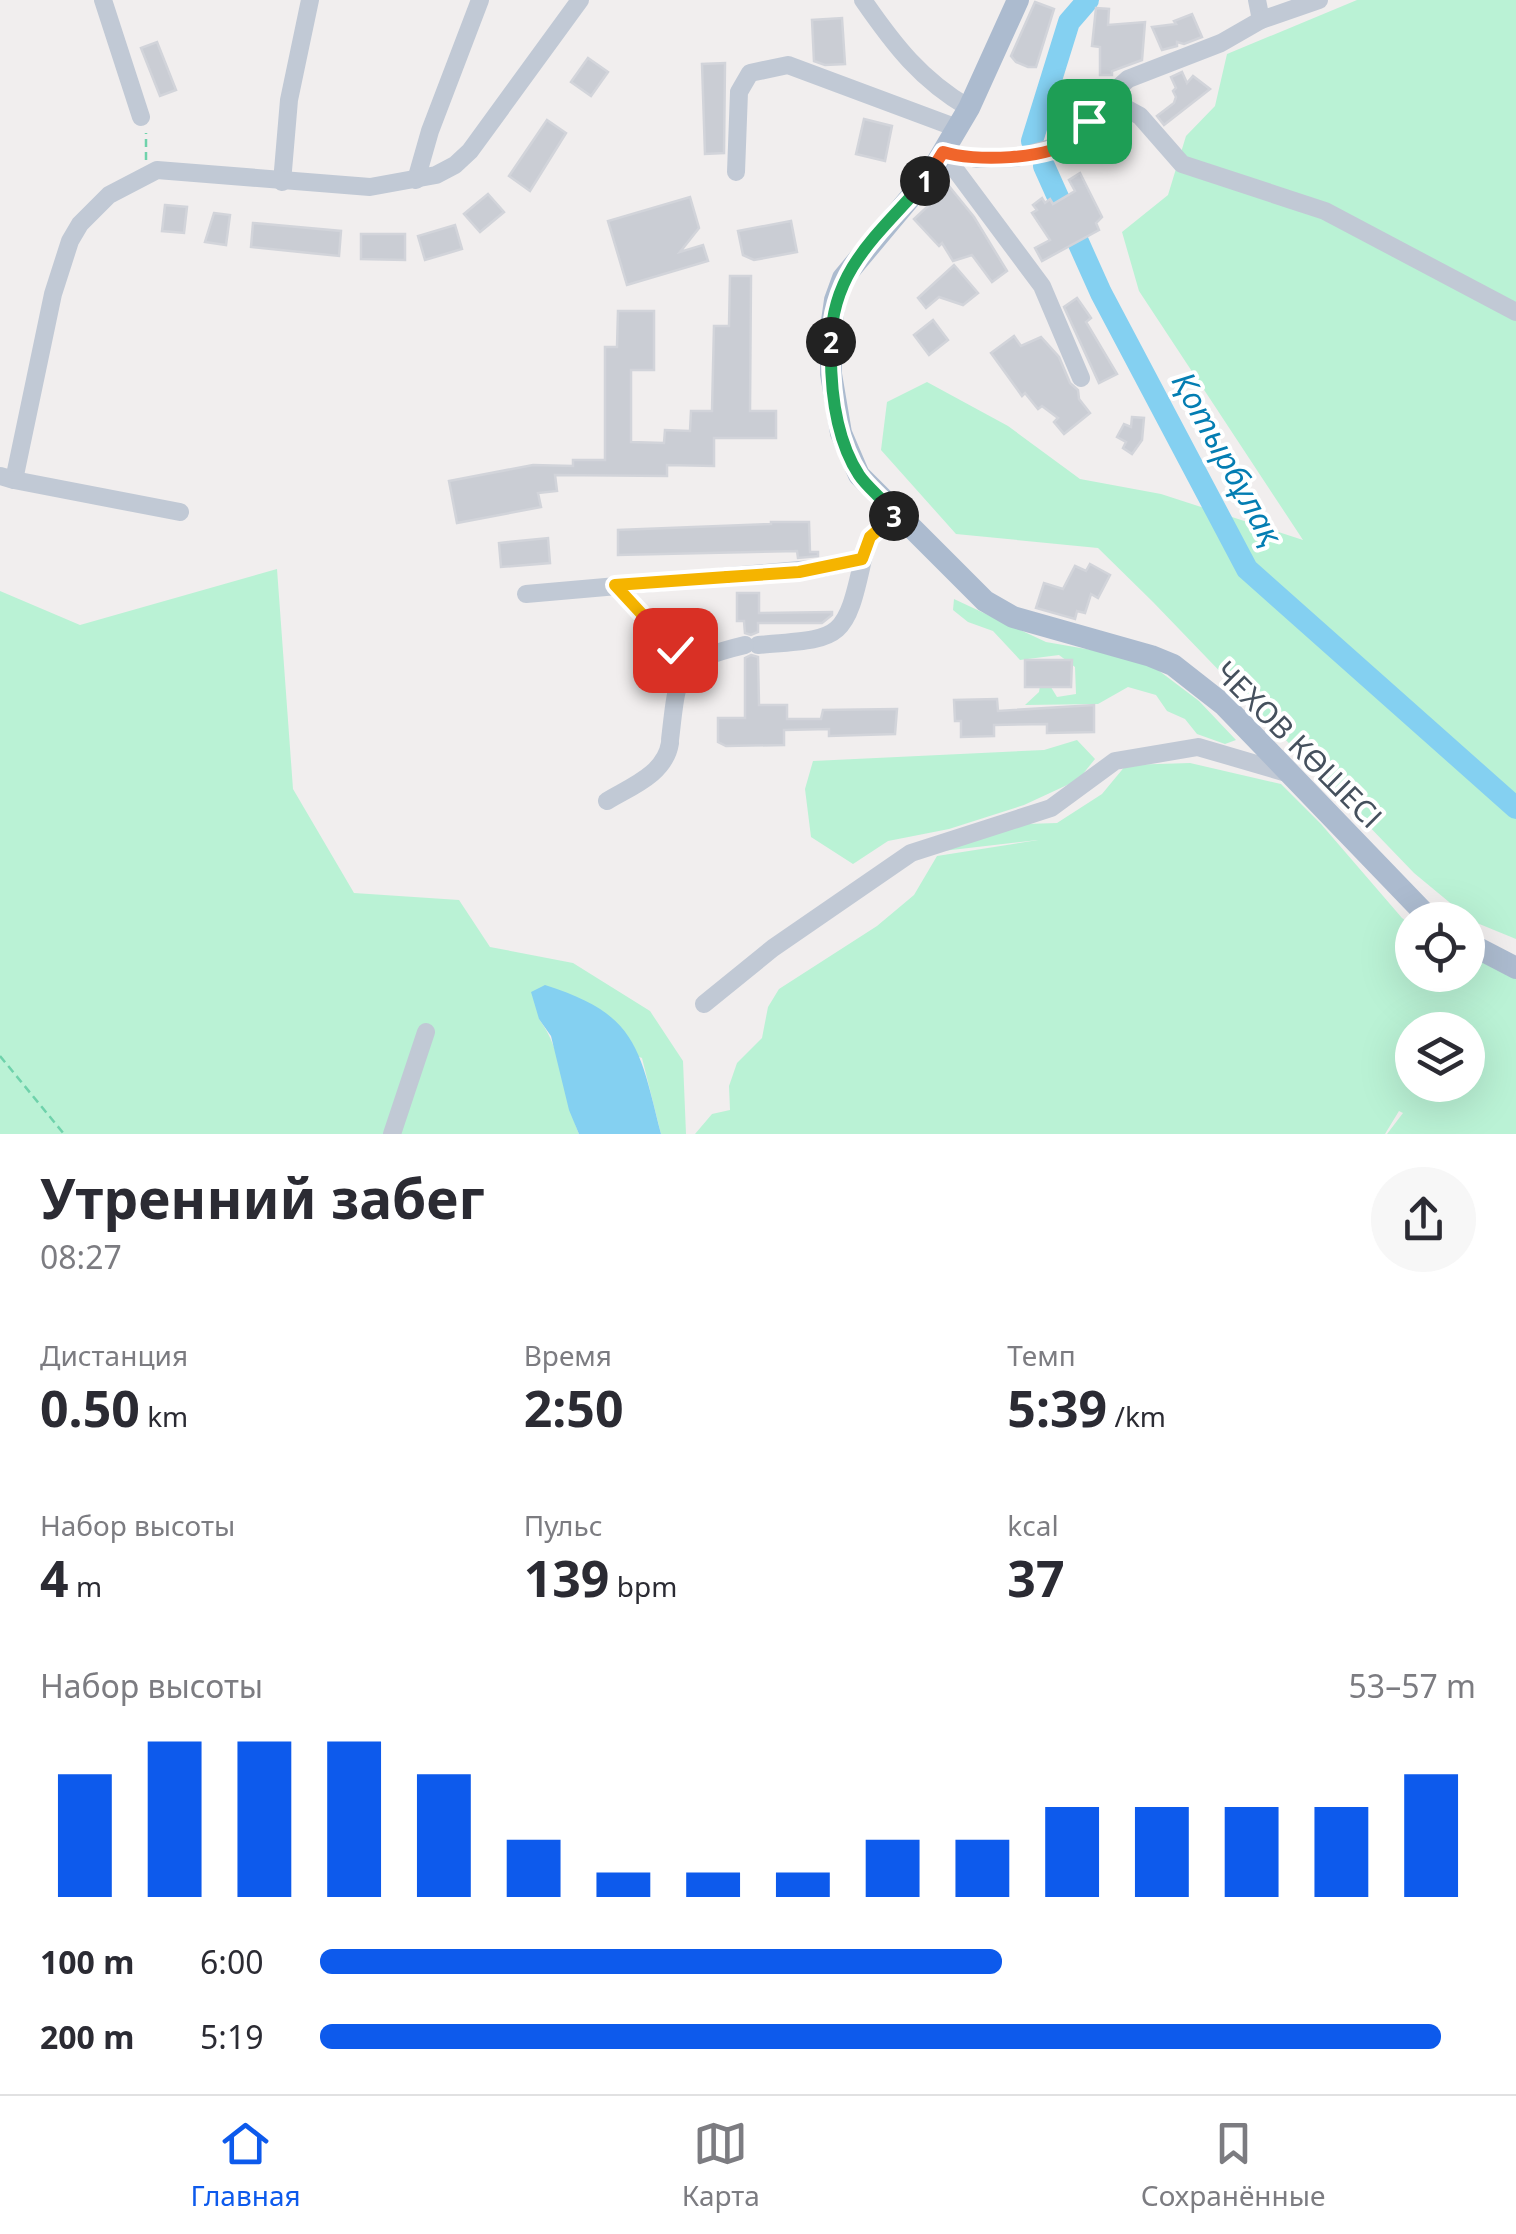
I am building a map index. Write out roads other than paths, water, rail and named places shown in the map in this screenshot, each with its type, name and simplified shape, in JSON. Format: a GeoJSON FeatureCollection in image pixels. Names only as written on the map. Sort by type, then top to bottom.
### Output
{"type":"FeatureCollection","features":[{"type":"Feature","properties":{"kind":"main road","name":"ЧЕХОВ КӨШЕСІ"},"geometry":{"type":"LineString","coordinates":[[1018,0],[963,118],[930,174],[851,267],[835,300],[830,374],[841,433],[859,474],[985,601],[1012,617],[1172,665],[1224,706],[1413,902]]}},
{"type":"Feature","properties":{"kind":"main road"},"geometry":{"type":"LineString","coordinates":[[1485,952],[1516,968]]}},
{"type":"Feature","properties":{"kind":"street"},"geometry":{"type":"LineString","coordinates":[[103,0],[142,118]]}},
{"type":"Feature","properties":{"kind":"street"},"geometry":{"type":"LineString","coordinates":[[416,180],[430,131],[480,0]]}},
{"type":"Feature","properties":{"kind":"street"},"geometry":{"type":"LineString","coordinates":[[180,512],[7,478],[53,294],[70,241],[80,224],[109,195],[156,170],[370,187],[416,180],[454,166],[470,151],[580,0]]}},
{"type":"Feature","properties":{"kind":"street"},"geometry":{"type":"LineString","coordinates":[[863,0],[889,38],[963,118]]}},
{"type":"Feature","properties":{"kind":"street"},"geometry":{"type":"LineString","coordinates":[[1257,0],[1261,20]]}},
{"type":"Feature","properties":{"kind":"street"},"geometry":{"type":"LineString","coordinates":[[943,152],[960,158],[1016,158],[1071,142],[1106,98],[1128,79],[1221,43],[1261,20],[1320,0]]}},
{"type":"Feature","properties":{"kind":"street"},"geometry":{"type":"LineString","coordinates":[[282,182],[290,100],[309,1]]}},
{"type":"Feature","properties":{"kind":"street"},"geometry":{"type":"LineString","coordinates":[[736,172],[739,92],[750,73],[788,65],[963,118]]}},
{"type":"Feature","properties":{"kind":"street"},"geometry":{"type":"LineString","coordinates":[[1106,98],[1140,116],[1182,164],[1325,211],[1516,312]]}},
{"type":"Feature","properties":{"kind":"street"},"geometry":{"type":"LineString","coordinates":[[943,152],[1042,286],[1082,378]]}},
{"type":"Feature","properties":{"kind":"street"},"geometry":{"type":"LineString","coordinates":[[607,801],[660,766],[668,756],[674,696],[689,665],[703,656],[752,645],[816,640],[835,633],[850,609],[870,537],[896,514]]}},
{"type":"Feature","properties":{"kind":"street"},"geometry":{"type":"LineString","coordinates":[[526,594],[799,572],[862,559]]}},
{"type":"Feature","properties":{"kind":"street"},"geometry":{"type":"LineString","coordinates":[[615,585],[668,645],[703,656]]}},
{"type":"Feature","properties":{"kind":"street"},"geometry":{"type":"LineString","coordinates":[[704,1004],[773,948],[910,853],[1051,808],[1116,761],[1198,747],[1288,773]]}},
{"type":"Feature","properties":{"kind":"street"},"geometry":{"type":"LineString","coordinates":[[392,1134],[426,1032]]}},
{"type":"Feature","properties":{"kind":"water"},"geometry":{"type":"Polygon","coordinates":[[[545,985],[599,1008],[629,1038],[647,1078],[661,1134],[579,1134],[569,1110],[551,1036],[539,1019],[531,992],[545,985]]]}},
{"type":"Feature","properties":{"kind":"waterway","name":"Қотырбұлақ"},"geometry":{"type":"LineString","coordinates":[[1032,141],[1069,22],[1088,0]]}},
{"type":"Feature","properties":{"kind":"waterway","name":"Қотырбұлақ"},"geometry":{"type":"LineString","coordinates":[[1044,166],[1101,293],[1247,569],[1516,808]]}}]}
